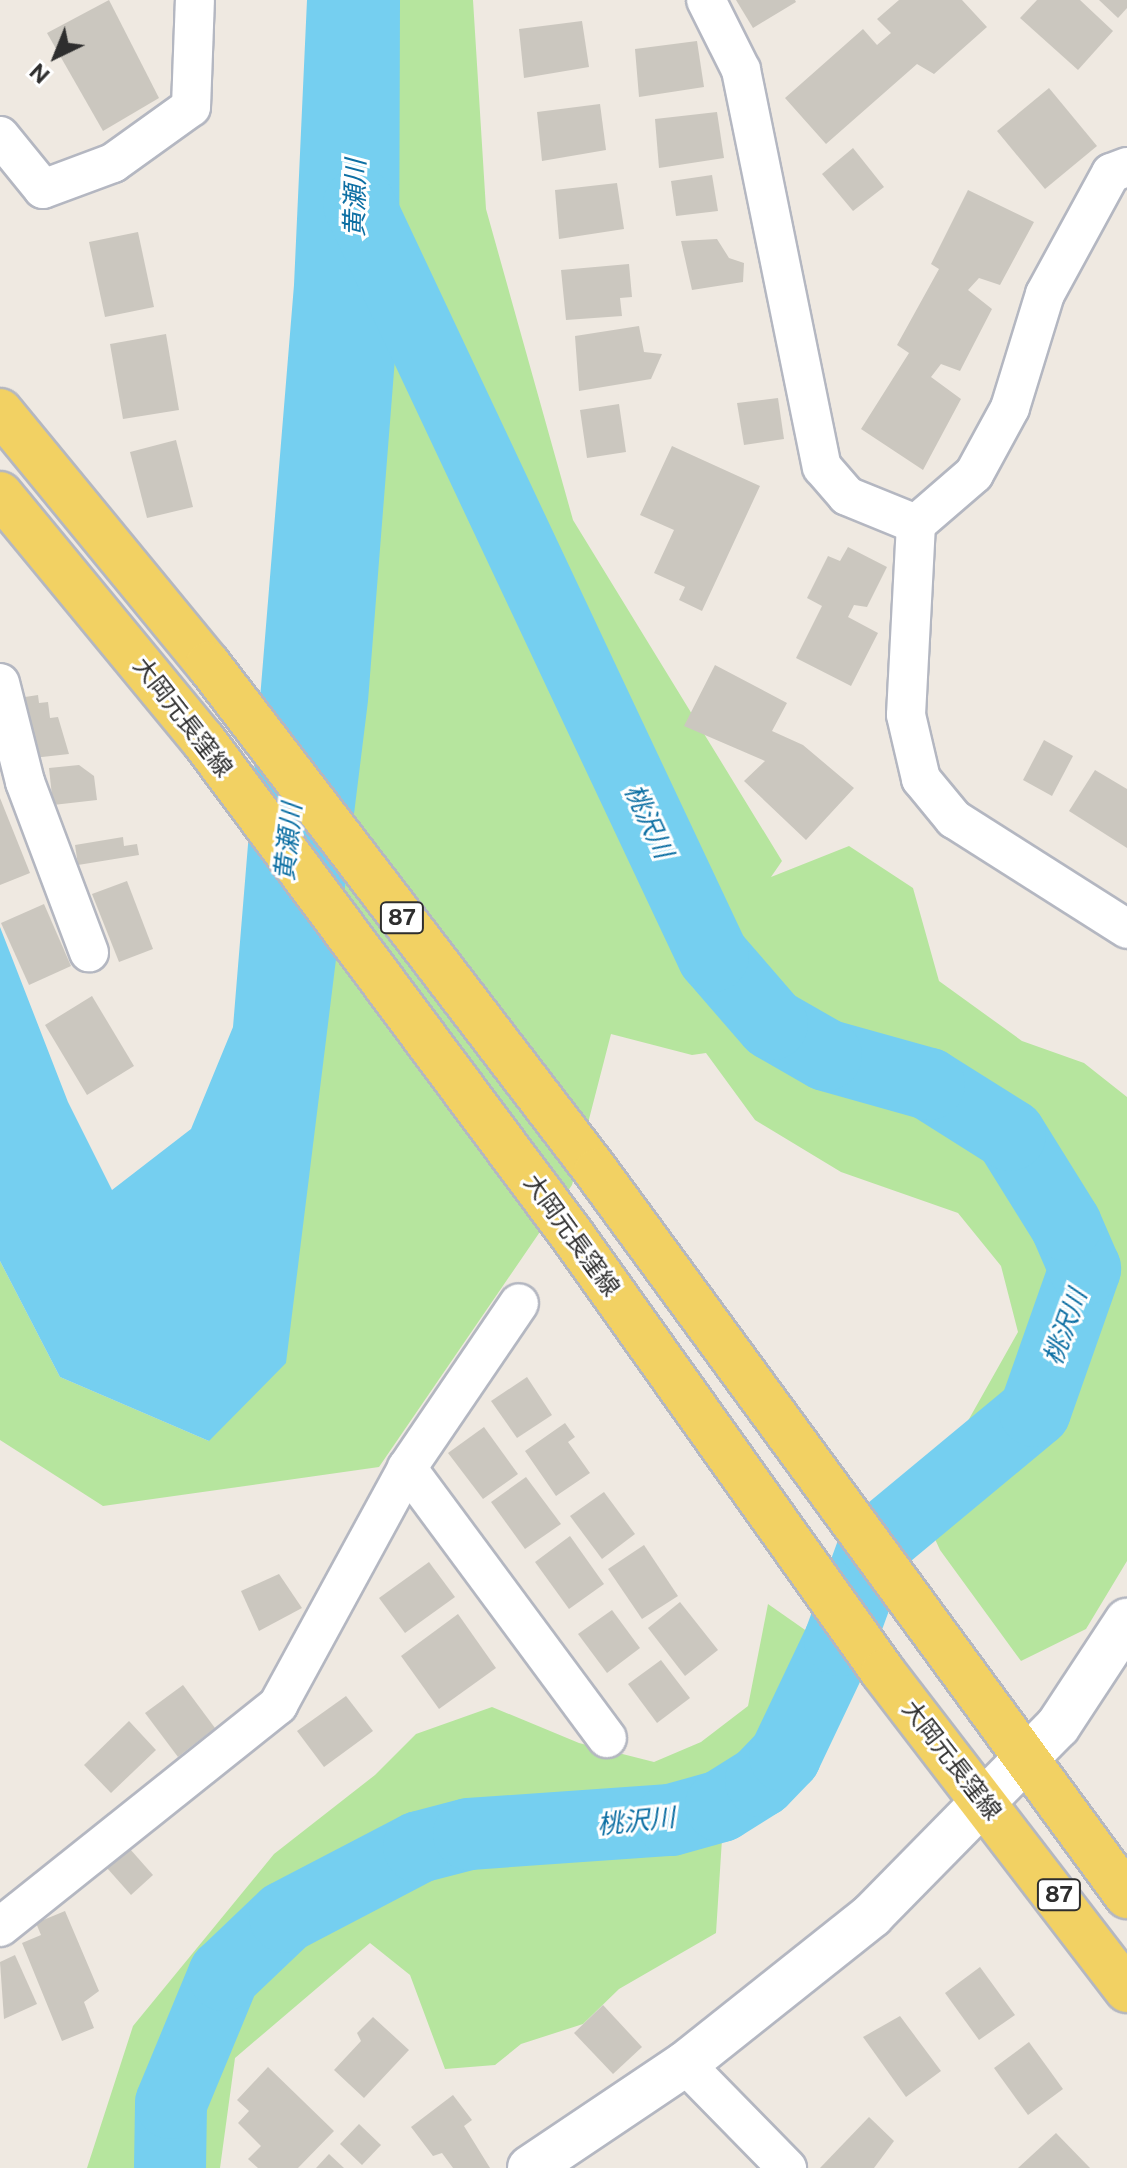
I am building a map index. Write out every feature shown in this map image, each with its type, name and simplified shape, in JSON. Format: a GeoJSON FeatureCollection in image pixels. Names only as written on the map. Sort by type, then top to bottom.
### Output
{"type":"FeatureCollection","features":[{"type":"Feature","properties":{"kind":"main road","name":"87"},"geometry":{"type":"LineString","coordinates":[[0,411],[208,664],[596,1171],[920,1621],[1127,1896]]}},
{"type":"Feature","properties":{"kind":"main road","name":"大岡元長窪線"},"geometry":{"type":"LineString","coordinates":[[0,494],[203,740],[572,1235],[883,1672],[1127,1990]]}},
{"type":"Feature","properties":{"kind":"street"},"geometry":{"type":"LineString","coordinates":[[0,136],[43,189],[113,163],[191,107],[195,0]]}},
{"type":"Feature","properties":{"kind":"street"},"geometry":{"type":"LineString","coordinates":[[706,0],[741,70],[822,467],[847,496],[916,524]]}},
{"type":"Feature","properties":{"kind":"street"},"geometry":{"type":"LineString","coordinates":[[1127,167],[1111,173],[1045,294],[1010,408],[974,474],[916,524],[906,715],[921,779],[954,819],[1127,929]]}},
{"type":"Feature","properties":{"kind":"street"},"geometry":{"type":"LineString","coordinates":[[0,683],[25,782],[89,952]]}},
{"type":"Feature","properties":{"kind":"street"},"geometry":{"type":"LineString","coordinates":[[0,1927],[278,1705],[318,1638],[342,1578],[407,1468],[519,1303]]}},
{"type":"Feature","properties":{"kind":"street"},"geometry":{"type":"LineString","coordinates":[[407,1468],[607,1738]]}},
{"type":"Feature","properties":{"kind":"street"},"geometry":{"type":"LineString","coordinates":[[530,2168],[685,2064],[872,1915],[1026,1763],[1058,1726],[1127,1621]]}},
{"type":"Feature","properties":{"kind":"street"},"geometry":{"type":"LineString","coordinates":[[685,2064],[787,2168]]}},
{"type":"Feature","properties":{"kind":"green space"},"geometry":{"type":"Polygon","coordinates":[[[396,0],[473,0],[486,209],[573,520],[782,861],[771,877],[849,846],[913,888],[939,981],[1022,1041],[1084,1063],[1127,1097],[1127,1561],[1086,1629],[1021,1661],[940,1550],[920,1506],[1018,1332],[1001,1266],[958,1213],[841,1172],[755,1120],[706,1053],[692,1055],[611,1034],[572,1185],[379,1467],[103,1506],[0,1440],[0,1261],[60,1377],[209,1441],[396,0]]]}},
{"type":"Feature","properties":{"kind":"green space"},"geometry":{"type":"Polygon","coordinates":[[[768,1604],[818,1639],[722,1839],[716,1933],[619,1989],[583,2024],[521,2044],[495,2065],[445,2069],[410,1975],[370,1943],[235,2058],[220,2168],[87,2168],[133,2026],[274,1854],[375,1775],[416,1734],[492,1707],[579,1743],[654,1762],[701,1742],[748,1706],[768,1604]]]}},
{"type":"Feature","properties":{"kind":"water","name":"黄瀬川"},"geometry":{"type":"Polygon","coordinates":[[[307,0],[400,0],[399,308],[368,701],[286,1363],[209,1441],[60,1377],[0,1261],[0,927],[68,1102],[112,1190],[191,1129],[233,1027],[294,285],[307,0]]]}},
{"type":"Feature","properties":{"kind":"building"},"geometry":{"type":"Polygon","coordinates":[[[109,0],[159,98],[103,131],[47,33],[109,0]]]}},
{"type":"Feature","properties":{"kind":"building"},"geometry":{"type":"Polygon","coordinates":[[[736,0],[795,0],[796,2],[753,28],[736,0]]]}},
{"type":"Feature","properties":{"kind":"building"},"geometry":{"type":"Polygon","coordinates":[[[899,0],[962,0],[987,27],[934,74],[917,64],[826,144],[785,98],[863,29],[877,45],[891,33],[877,19],[899,0]]]}},
{"type":"Feature","properties":{"kind":"building"},"geometry":{"type":"Polygon","coordinates":[[[1037,0],[1080,0],[1113,31],[1078,70],[1020,18],[1037,0]]]}},
{"type":"Feature","properties":{"kind":"building"},"geometry":{"type":"Polygon","coordinates":[[[1099,0],[1127,0],[1127,8],[1118,18],[1099,0]]]}},
{"type":"Feature","properties":{"kind":"building"},"geometry":{"type":"Polygon","coordinates":[[[582,21],[589,67],[524,78],[519,29],[582,21]]]}},
{"type":"Feature","properties":{"kind":"building"},"geometry":{"type":"Polygon","coordinates":[[[697,41],[704,87],[639,97],[635,49],[697,41]]]}},
{"type":"Feature","properties":{"kind":"building"},"geometry":{"type":"Polygon","coordinates":[[[1049,88],[1097,146],[1045,189],[997,131],[1049,88]]]}},
{"type":"Feature","properties":{"kind":"building"},"geometry":{"type":"Polygon","coordinates":[[[600,104],[606,150],[542,161],[537,112],[600,104]]]}},
{"type":"Feature","properties":{"kind":"building"},"geometry":{"type":"Polygon","coordinates":[[[717,112],[724,158],[659,168],[655,119],[717,112]]]}},
{"type":"Feature","properties":{"kind":"building"},"geometry":{"type":"Polygon","coordinates":[[[853,148],[884,187],[853,211],[822,174],[853,148]]]}},
{"type":"Feature","properties":{"kind":"building"},"geometry":{"type":"Polygon","coordinates":[[[712,175],[718,211],[676,216],[671,181],[712,175]]]}},
{"type":"Feature","properties":{"kind":"building"},"geometry":{"type":"Polygon","coordinates":[[[617,183],[624,229],[559,239],[555,190],[617,183]]]}},
{"type":"Feature","properties":{"kind":"building"},"geometry":{"type":"Polygon","coordinates":[[[968,190],[1034,222],[1000,285],[979,278],[968,290],[992,309],[960,371],[941,364],[931,377],[961,399],[923,470],[861,429],[909,353],[897,345],[939,269],[931,264],[968,190]]]}},
{"type":"Feature","properties":{"kind":"building"},"geometry":{"type":"Polygon","coordinates":[[[138,232],[154,307],[105,317],[89,242],[138,232]]]}},
{"type":"Feature","properties":{"kind":"building"},"geometry":{"type":"Polygon","coordinates":[[[717,239],[729,258],[744,263],[743,282],[692,290],[681,241],[717,239]]]}},
{"type":"Feature","properties":{"kind":"building"},"geometry":{"type":"Polygon","coordinates":[[[629,264],[632,297],[620,298],[622,316],[566,320],[561,270],[629,264]]]}},
{"type":"Feature","properties":{"kind":"building"},"geometry":{"type":"Polygon","coordinates":[[[639,326],[644,352],[662,354],[651,379],[579,391],[575,336],[639,326]]]}},
{"type":"Feature","properties":{"kind":"building"},"geometry":{"type":"Polygon","coordinates":[[[166,334],[179,410],[123,419],[110,344],[166,334]]]}},
{"type":"Feature","properties":{"kind":"building"},"geometry":{"type":"Polygon","coordinates":[[[778,398],[784,439],[744,445],[737,403],[778,398]]]}},
{"type":"Feature","properties":{"kind":"building"},"geometry":{"type":"Polygon","coordinates":[[[619,404],[626,452],[587,458],[580,410],[619,404]]]}},
{"type":"Feature","properties":{"kind":"building"},"geometry":{"type":"Polygon","coordinates":[[[176,440],[193,507],[147,518],[130,452],[176,440]]]}},
{"type":"Feature","properties":{"kind":"building"},"geometry":{"type":"Polygon","coordinates":[[[672,446],[760,486],[702,611],[679,600],[685,587],[654,573],[674,530],[640,515],[672,446]]]}},
{"type":"Feature","properties":{"kind":"building"},"geometry":{"type":"Polygon","coordinates":[[[848,547],[887,567],[867,607],[854,605],[848,617],[878,633],[851,686],[796,658],[822,606],[807,598],[828,556],[840,561],[848,547]]]}},
{"type":"Feature","properties":{"kind":"building"},"geometry":{"type":"Polygon","coordinates":[[[715,665],[787,703],[772,731],[803,745],[854,788],[806,840],[744,781],[765,761],[684,726],[715,665]]]}},
{"type":"Feature","properties":{"kind":"building"},"geometry":{"type":"Polygon","coordinates":[[[38,695],[39,703],[48,702],[50,718],[58,717],[69,754],[33,758],[25,697],[38,695]]]}},
{"type":"Feature","properties":{"kind":"building"},"geometry":{"type":"Polygon","coordinates":[[[1044,740],[1073,756],[1052,796],[1023,780],[1044,740]]]}},
{"type":"Feature","properties":{"kind":"building"},"geometry":{"type":"Polygon","coordinates":[[[79,765],[94,776],[97,800],[53,805],[49,768],[79,765]]]}},
{"type":"Feature","properties":{"kind":"building"},"geometry":{"type":"Polygon","coordinates":[[[1095,770],[1127,789],[1127,848],[1069,811],[1095,770]]]}},
{"type":"Feature","properties":{"kind":"building"},"geometry":{"type":"Polygon","coordinates":[[[0,798],[30,873],[0,885],[0,798]]]}},
{"type":"Feature","properties":{"kind":"building"},"geometry":{"type":"Polygon","coordinates":[[[123,837],[124,846],[137,844],[139,855],[78,865],[75,845],[123,837]]]}},
{"type":"Feature","properties":{"kind":"building"},"geometry":{"type":"Polygon","coordinates":[[[127,881],[153,949],[119,962],[92,894],[127,881]]]}},
{"type":"Feature","properties":{"kind":"building"},"geometry":{"type":"Polygon","coordinates":[[[44,904],[71,966],[29,985],[1,923],[44,904]]]}},
{"type":"Feature","properties":{"kind":"building"},"geometry":{"type":"Polygon","coordinates":[[[92,996],[134,1066],[87,1095],[45,1025],[92,996]]]}},
{"type":"Feature","properties":{"kind":"building"},"geometry":{"type":"Polygon","coordinates":[[[527,1377],[552,1415],[517,1438],[491,1401],[527,1377]]]}},
{"type":"Feature","properties":{"kind":"building"},"geometry":{"type":"Polygon","coordinates":[[[565,1423],[575,1437],[568,1442],[590,1473],[556,1496],[525,1451],[565,1423]]]}},
{"type":"Feature","properties":{"kind":"building"},"geometry":{"type":"Polygon","coordinates":[[[484,1427],[518,1474],[483,1499],[448,1453],[484,1427]]]}},
{"type":"Feature","properties":{"kind":"building"},"geometry":{"type":"Polygon","coordinates":[[[526,1477],[561,1524],[525,1549],[491,1502],[526,1477]]]}},
{"type":"Feature","properties":{"kind":"building"},"geometry":{"type":"Polygon","coordinates":[[[604,1492],[635,1534],[602,1559],[570,1516],[604,1492]]]}},
{"type":"Feature","properties":{"kind":"building"},"geometry":{"type":"Polygon","coordinates":[[[570,1536],[604,1584],[569,1609],[535,1562],[570,1536]]]}},
{"type":"Feature","properties":{"kind":"building"},"geometry":{"type":"Polygon","coordinates":[[[644,1545],[678,1596],[642,1619],[608,1569],[644,1545]]]}},
{"type":"Feature","properties":{"kind":"building"},"geometry":{"type":"Polygon","coordinates":[[[429,1562],[455,1597],[405,1633],[379,1598],[429,1562]]]}},
{"type":"Feature","properties":{"kind":"building"},"geometry":{"type":"Polygon","coordinates":[[[279,1574],[302,1608],[259,1631],[241,1591],[279,1574]]]}},
{"type":"Feature","properties":{"kind":"building"},"geometry":{"type":"Polygon","coordinates":[[[680,1602],[718,1650],[685,1676],[648,1628],[680,1602]]]}},
{"type":"Feature","properties":{"kind":"building"},"geometry":{"type":"Polygon","coordinates":[[[612,1610],[640,1648],[607,1673],[578,1634],[612,1610]]]}},
{"type":"Feature","properties":{"kind":"building"},"geometry":{"type":"Polygon","coordinates":[[[458,1614],[496,1668],[439,1709],[401,1656],[458,1614]]]}},
{"type":"Feature","properties":{"kind":"building"},"geometry":{"type":"Polygon","coordinates":[[[661,1660],[690,1698],[657,1723],[628,1684],[661,1660]]]}},
{"type":"Feature","properties":{"kind":"building"},"geometry":{"type":"Polygon","coordinates":[[[183,1685],[215,1728],[178,1757],[145,1713],[183,1685]]]}},
{"type":"Feature","properties":{"kind":"building"},"geometry":{"type":"Polygon","coordinates":[[[346,1696],[373,1731],[324,1767],[297,1731],[346,1696]]]}},
{"type":"Feature","properties":{"kind":"building"},"geometry":{"type":"Polygon","coordinates":[[[129,1721],[156,1750],[111,1793],[84,1765],[129,1721]]]}},
{"type":"Feature","properties":{"kind":"building"},"geometry":{"type":"Polygon","coordinates":[[[130,1849],[153,1875],[131,1895],[107,1868],[130,1849]]]}},
{"type":"Feature","properties":{"kind":"building"},"geometry":{"type":"Polygon","coordinates":[[[65,1911],[99,1991],[84,2002],[94,2028],[62,2041],[22,1943],[41,1935],[36,1923],[65,1911]]]}},
{"type":"Feature","properties":{"kind":"building"},"geometry":{"type":"Polygon","coordinates":[[[15,1955],[37,2004],[4,2019],[0,1962],[15,1955]]]}},
{"type":"Feature","properties":{"kind":"building"},"geometry":{"type":"Polygon","coordinates":[[[980,1967],[1015,2015],[979,2040],[945,1993],[980,1967]]]}},
{"type":"Feature","properties":{"kind":"building"},"geometry":{"type":"Polygon","coordinates":[[[603,2005],[642,2047],[613,2074],[574,2033],[603,2005]]]}},
{"type":"Feature","properties":{"kind":"building"},"geometry":{"type":"Polygon","coordinates":[[[900,2016],[941,2071],[906,2097],[863,2037],[900,2016]]]}},
{"type":"Feature","properties":{"kind":"building"},"geometry":{"type":"Polygon","coordinates":[[[373,2017],[409,2050],[364,2098],[334,2070],[361,2041],[357,2033],[373,2017]]]}},
{"type":"Feature","properties":{"kind":"building"},"geometry":{"type":"Polygon","coordinates":[[[1029,2042],[1063,2089],[1028,2115],[994,2068],[1029,2042]]]}},
{"type":"Feature","properties":{"kind":"building"},"geometry":{"type":"Polygon","coordinates":[[[268,2067],[334,2131],[298,2168],[258,2168],[248,2159],[261,2146],[238,2123],[249,2111],[237,2100],[268,2067]]]}},
{"type":"Feature","properties":{"kind":"building"},"geometry":{"type":"Polygon","coordinates":[[[453,2095],[472,2120],[464,2126],[490,2168],[453,2168],[442,2153],[433,2156],[411,2127],[453,2095]]]}},
{"type":"Feature","properties":{"kind":"building"},"geometry":{"type":"Polygon","coordinates":[[[869,2117],[894,2141],[874,2168],[820,2168],[869,2117]]]}},
{"type":"Feature","properties":{"kind":"building"},"geometry":{"type":"Polygon","coordinates":[[[359,2124],[381,2145],[362,2165],[340,2144],[359,2124]]]}},
{"type":"Feature","properties":{"kind":"building"},"geometry":{"type":"Polygon","coordinates":[[[1056,2133],[1090,2168],[1018,2168],[1056,2133]]]}},
{"type":"Feature","properties":{"kind":"building"},"geometry":{"type":"Polygon","coordinates":[[[329,2154],[344,2168],[316,2168],[329,2154]]]}},
{"type":"Feature","properties":{"kind":"waterway","name":"桃沢川"},"geometry":{"type":"LineString","coordinates":[[170,2168],[171,2103],[224,1975],[285,1917],[419,1847],[469,1834],[671,1820],[721,1806],[761,1781],[785,1756],[840,1640],[875,1544],[1035,1411],[1085,1269],[1066,1225],[1010,1135],[929,1084],[826,1055],[772,1024],[713,956],[359,204]]}}]}
